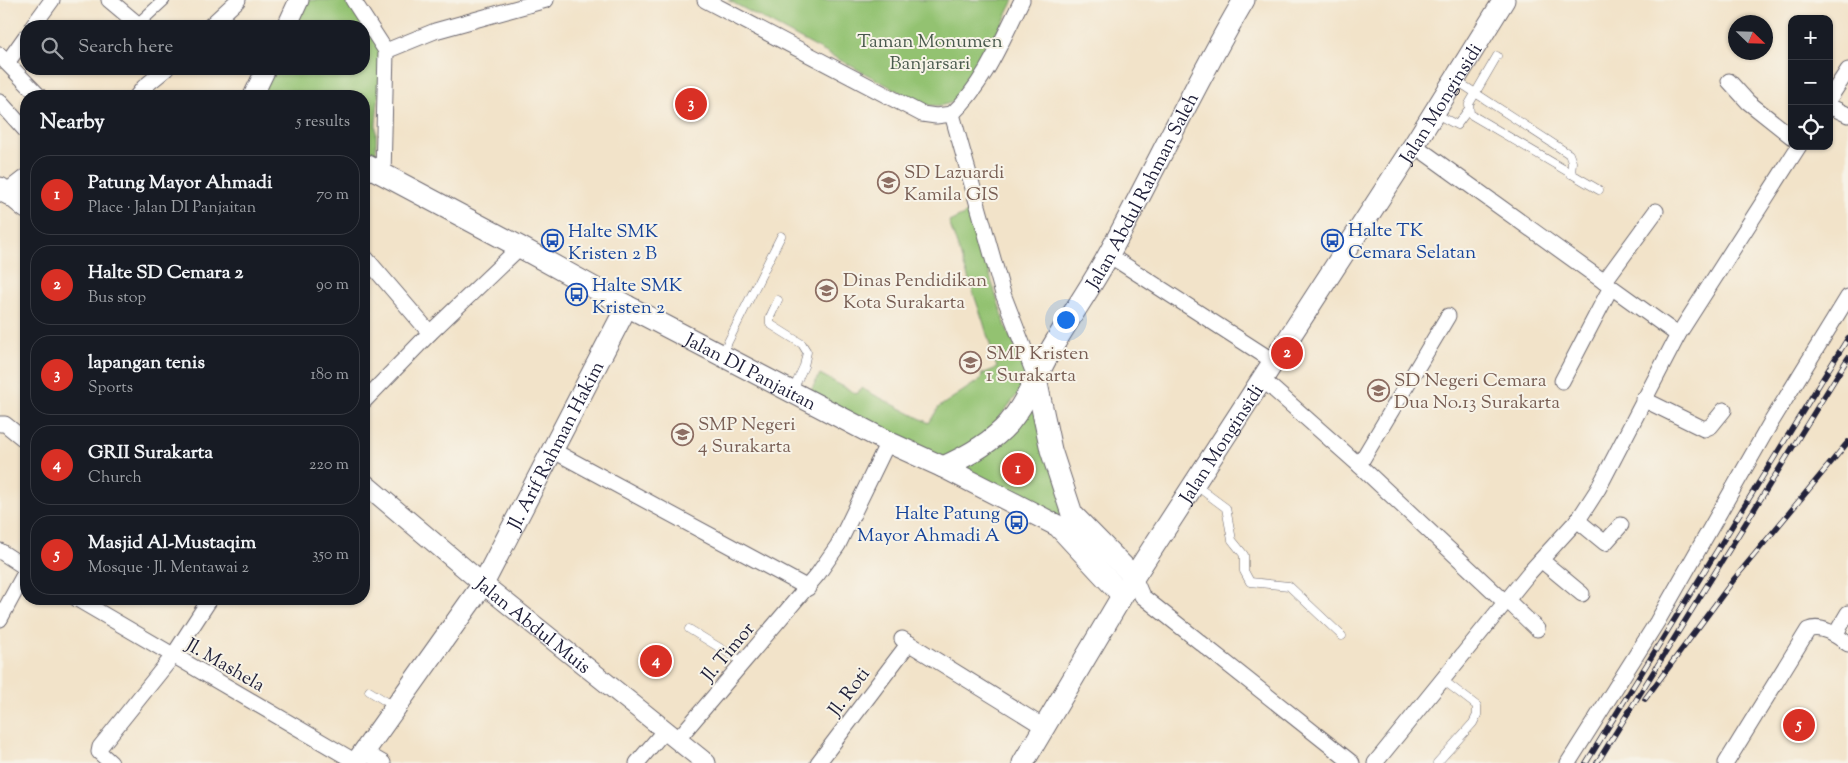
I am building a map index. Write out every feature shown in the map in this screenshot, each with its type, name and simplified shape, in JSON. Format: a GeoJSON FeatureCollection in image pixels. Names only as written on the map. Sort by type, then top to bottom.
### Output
{"type":"FeatureCollection","features":[{"type":"Feature","properties":{"kind":"main road","name":"Jalan Abdul Rahman Saleh"},"geometry":{"type":"LineString","coordinates":[[944,467],[967,456],[989,442],[1008,424],[1024,403],[1051,349],[1108,255],[1194,88],[1244,0]]}},
{"type":"Feature","properties":{"kind":"main road","name":"Jalan Monginsidi"},"geometry":{"type":"LineString","coordinates":[[1023,763],[1044,727],[1132,596],[1134,577],[1267,369],[1435,113],[1504,0]]}},
{"type":"Feature","properties":{"kind":"main road","name":"Jalan DI Panjaitan"},"geometry":{"type":"LineString","coordinates":[[370,167],[627,306],[888,442],[1065,520],[1132,596]]}},
{"type":"Feature","properties":{"kind":"main road"},"geometry":{"type":"LineString","coordinates":[[3,196],[20,184]]}},
{"type":"Feature","properties":{"kind":"main road","name":"Jl. Arif Rahman Hakim"},"geometry":{"type":"LineString","coordinates":[[358,759],[483,584],[627,306]]}},
{"type":"Feature","properties":{"kind":"main road"},"geometry":{"type":"LineString","coordinates":[[1036,379],[1065,520],[1134,577]]}},
{"type":"Feature","properties":{"kind":"street"},"geometry":{"type":"LineString","coordinates":[[37,20],[52,0]]}},
{"type":"Feature","properties":{"kind":"street"},"geometry":{"type":"LineString","coordinates":[[109,0],[133,20]]}},
{"type":"Feature","properties":{"kind":"street"},"geometry":{"type":"LineString","coordinates":[[144,20],[164,0]]}},
{"type":"Feature","properties":{"kind":"street"},"geometry":{"type":"LineString","coordinates":[[216,20],[238,0]]}},
{"type":"Feature","properties":{"kind":"street"},"geometry":{"type":"LineString","coordinates":[[290,20],[299,0]]}},
{"type":"Feature","properties":{"kind":"street"},"geometry":{"type":"LineString","coordinates":[[353,0],[366,20]]}},
{"type":"Feature","properties":{"kind":"street"},"geometry":{"type":"LineString","coordinates":[[386,51],[435,31],[546,0]]}},
{"type":"Feature","properties":{"kind":"street"},"geometry":{"type":"LineString","coordinates":[[705,0],[922,114],[936,116],[952,114],[968,99],[980,82],[1022,0]]}},
{"type":"Feature","properties":{"kind":"street"},"geometry":{"type":"LineString","coordinates":[[370,26],[386,51],[383,175]]}},
{"type":"Feature","properties":{"kind":"street"},"geometry":{"type":"LineString","coordinates":[[20,42],[4,59],[33,90]]}},
{"type":"Feature","properties":{"kind":"street"},"geometry":{"type":"LineString","coordinates":[[1833,93],[1848,70]]}},
{"type":"Feature","properties":{"kind":"street"},"geometry":{"type":"LineString","coordinates":[[142,90],[159,75]]}},
{"type":"Feature","properties":{"kind":"street"},"geometry":{"type":"LineString","coordinates":[[256,90],[263,75]]}},
{"type":"Feature","properties":{"kind":"street"},"geometry":{"type":"LineString","coordinates":[[1729,81],[1748,102],[1788,134]]}},
{"type":"Feature","properties":{"kind":"street"},"geometry":{"type":"LineString","coordinates":[[0,102],[20,124]]}},
{"type":"Feature","properties":{"kind":"street"},"geometry":{"type":"LineString","coordinates":[[1833,108],[1848,115]]}},
{"type":"Feature","properties":{"kind":"street"},"geometry":{"type":"LineString","coordinates":[[952,114],[1003,294],[1036,379]]}},
{"type":"Feature","properties":{"kind":"street"},"geometry":{"type":"LineString","coordinates":[[1414,145],[1678,335]]}},
{"type":"Feature","properties":{"kind":"street"},"geometry":{"type":"LineString","coordinates":[[1375,763],[1507,601],[1577,520],[1598,489],[1678,335],[1796,150]]}},
{"type":"Feature","properties":{"kind":"street"},"geometry":{"type":"LineString","coordinates":[[3,196],[20,206]]}},
{"type":"Feature","properties":{"kind":"street"},"geometry":{"type":"LineString","coordinates":[[1562,382],[1608,284],[1656,211]]}},
{"type":"Feature","properties":{"kind":"street"},"geometry":{"type":"LineString","coordinates":[[370,396],[430,333],[520,247]]}},
{"type":"Feature","properties":{"kind":"street"},"geometry":{"type":"LineString","coordinates":[[1108,255],[1267,369],[1359,465],[1537,629]]}},
{"type":"Feature","properties":{"kind":"street"},"geometry":{"type":"LineString","coordinates":[[370,263],[430,333]]}},
{"type":"Feature","properties":{"kind":"street"},"geometry":{"type":"LineString","coordinates":[[1568,763],[1657,622],[1770,424],[1848,297]]}},
{"type":"Feature","properties":{"kind":"street"},"geometry":{"type":"LineString","coordinates":[[1359,465],[1448,316]]}},
{"type":"Feature","properties":{"kind":"street"},"geometry":{"type":"LineString","coordinates":[[1644,399],[1704,429],[1711,426],[1724,410]]}},
{"type":"Feature","properties":{"kind":"street"},"geometry":{"type":"LineString","coordinates":[[0,424],[5,424],[20,437]]}},
{"type":"Feature","properties":{"kind":"street","name":"Jl. Timor"},"geometry":{"type":"LineString","coordinates":[[637,763],[671,735],[743,662],[808,588],[838,544],[888,442]]}},
{"type":"Feature","properties":{"kind":"street"},"geometry":{"type":"LineString","coordinates":[[552,450],[808,588]]}},
{"type":"Feature","properties":{"kind":"street","name":"Jalan Abdul Muis"},"geometry":{"type":"LineString","coordinates":[[370,488],[483,584],[706,763]]}},
{"type":"Feature","properties":{"kind":"street"},"geometry":{"type":"LineString","coordinates":[[1577,520],[1604,543],[1620,525]]}},
{"type":"Feature","properties":{"kind":"street"},"geometry":{"type":"LineString","coordinates":[[0,551],[20,566]]}},
{"type":"Feature","properties":{"kind":"street"},"geometry":{"type":"LineString","coordinates":[[1542,560],[1582,594]]}},
{"type":"Feature","properties":{"kind":"street"},"geometry":{"type":"LineString","coordinates":[[0,619],[20,581]]}},
{"type":"Feature","properties":{"kind":"street"},"geometry":{"type":"LineString","coordinates":[[1132,596],[1352,763]]}},
{"type":"Feature","properties":{"kind":"street","name":"Jl. Mashela"},"geometry":{"type":"LineString","coordinates":[[87,605],[173,656],[358,759],[382,763]]}},
{"type":"Feature","properties":{"kind":"street"},"geometry":{"type":"LineString","coordinates":[[111,763],[98,752],[100,747],[173,656],[206,605]]}},
{"type":"Feature","properties":{"kind":"street"},"geometry":{"type":"LineString","coordinates":[[1726,763],[1808,630],[1814,627],[1844,639],[1848,613]]}},
{"type":"Feature","properties":{"kind":"street","name":"Jl. Roti"},"geometry":{"type":"LineString","coordinates":[[818,763],[905,641],[1044,727]]}},
{"type":"Feature","properties":{"kind":"lane"},"geometry":{"type":"LineString","coordinates":[[1435,113],[1457,125],[1468,110],[1497,56]]}},
{"type":"Feature","properties":{"kind":"lane"},"geometry":{"type":"LineString","coordinates":[[1455,80],[1569,154],[1572,162],[1571,174]]}},
{"type":"Feature","properties":{"kind":"lane"},"geometry":{"type":"LineString","coordinates":[[1468,110],[1474,118],[1599,190]]}},
{"type":"Feature","properties":{"kind":"lane"},"geometry":{"type":"LineString","coordinates":[[722,354],[780,236]]}},
{"type":"Feature","properties":{"kind":"lane"},"geometry":{"type":"LineString","coordinates":[[778,300],[770,317],[770,324],[802,344],[807,352],[804,366],[793,392]]}},
{"type":"Feature","properties":{"kind":"lane"},"geometry":{"type":"LineString","coordinates":[[1193,484],[1226,508],[1230,534],[1232,540],[1244,555],[1244,570],[1250,582],[1289,586],[1342,636]]}},
{"type":"Feature","properties":{"kind":"lane"},"geometry":{"type":"LineString","coordinates":[[689,629],[743,662]]}},
{"type":"Feature","properties":{"kind":"lane"},"geometry":{"type":"LineString","coordinates":[[1437,763],[1474,722],[1478,714],[1477,706],[1443,680]]}},
{"type":"Feature","properties":{"kind":"lane"},"geometry":{"type":"LineString","coordinates":[[369,691],[395,707]]}},
{"type":"Feature","properties":{"kind":"green space"},"geometry":{"type":"Polygon","coordinates":[[[307,0],[346,0],[361,20],[297,20],[307,0]]]}},
{"type":"Feature","properties":{"kind":"green space","name":"Taman Monumen Banjarsari"},"geometry":{"type":"Polygon","coordinates":[[[728,0],[1014,0],[973,81],[953,102],[936,106],[924,105],[728,0]]]}},
{"type":"Feature","properties":{"kind":"green space"},"geometry":{"type":"Polygon","coordinates":[[[370,33],[383,51],[376,123],[376,164],[370,160],[370,90],[263,90],[270,75],[370,75],[370,33]]]}},
{"type":"Feature","properties":{"kind":"green space"},"geometry":{"type":"Polygon","coordinates":[[[974,210],[992,283],[1006,327],[1030,378],[986,435],[942,461],[808,396],[820,374],[857,394],[861,388],[929,423],[939,407],[981,379],[982,374],[997,368],[949,222],[974,210]]]}},
{"type":"Feature","properties":{"kind":"green space"},"geometry":{"type":"Polygon","coordinates":[[[1035,385],[1068,521],[951,468],[1035,385]]]}},
{"type":"Feature","properties":{"kind":"railway"},"geometry":{"type":"LineString","coordinates":[[1586,763],[1848,338]]}},
{"type":"Feature","properties":{"kind":"railway"},"geometry":{"type":"LineString","coordinates":[[1597,763],[1848,358]]}},
{"type":"Feature","properties":{"kind":"railway"},"geometry":{"type":"LineString","coordinates":[[1645,699],[1735,578],[1848,442]]}},
{"type":"Feature","properties":{"kind":"place","name":"lapangan tenis"},"geometry":{"type":"Point","coordinates":[691,104]}},
{"type":"Feature","properties":{"kind":"place","name":"SD Lazuardi Kamila GIS"},"geometry":{"type":"Point","coordinates":[888,182]}},
{"type":"Feature","properties":{"kind":"place","name":"Halte TK Cemara Selatan"},"geometry":{"type":"Point","coordinates":[1332,240]}},
{"type":"Feature","properties":{"kind":"place","name":"Halte SMK Kristen 2 B"},"geometry":{"type":"Point","coordinates":[552,241]}},
{"type":"Feature","properties":{"kind":"place","name":"Dinas Pendidikan Kota Surakarta"},"geometry":{"type":"Point","coordinates":[827,290]}},
{"type":"Feature","properties":{"kind":"place","name":"Halte SMK Kristen 2"},"geometry":{"type":"Point","coordinates":[576,295]}},
{"type":"Feature","properties":{"kind":"place","name":"Halte SD Cemara 2"},"geometry":{"type":"Point","coordinates":[1287,353]}},
{"type":"Feature","properties":{"kind":"place","name":"SMP Kristen 1 Surakarta"},"geometry":{"type":"Point","coordinates":[970,363]}},
{"type":"Feature","properties":{"kind":"place","name":"SD Negeri Cemara Dua No.13 Surakarta"},"geometry":{"type":"Point","coordinates":[1378,390]}},
{"type":"Feature","properties":{"kind":"place","name":"SMP Negeri 4 Surakarta"},"geometry":{"type":"Point","coordinates":[682,434]}},
{"type":"Feature","properties":{"kind":"place","name":"Patung Mayor Ahmadi"},"geometry":{"type":"Point","coordinates":[1018,469]}},
{"type":"Feature","properties":{"kind":"place","name":"Halte Patung Mayor Ahmadi A"},"geometry":{"type":"Point","coordinates":[1016,523]}},
{"type":"Feature","properties":{"kind":"place","name":"GRII Surakarta"},"geometry":{"type":"Point","coordinates":[656,661]}},
{"type":"Feature","properties":{"kind":"place","name":"Masjid Al-Mustaqim"},"geometry":{"type":"Point","coordinates":[1799,725]}}]}
